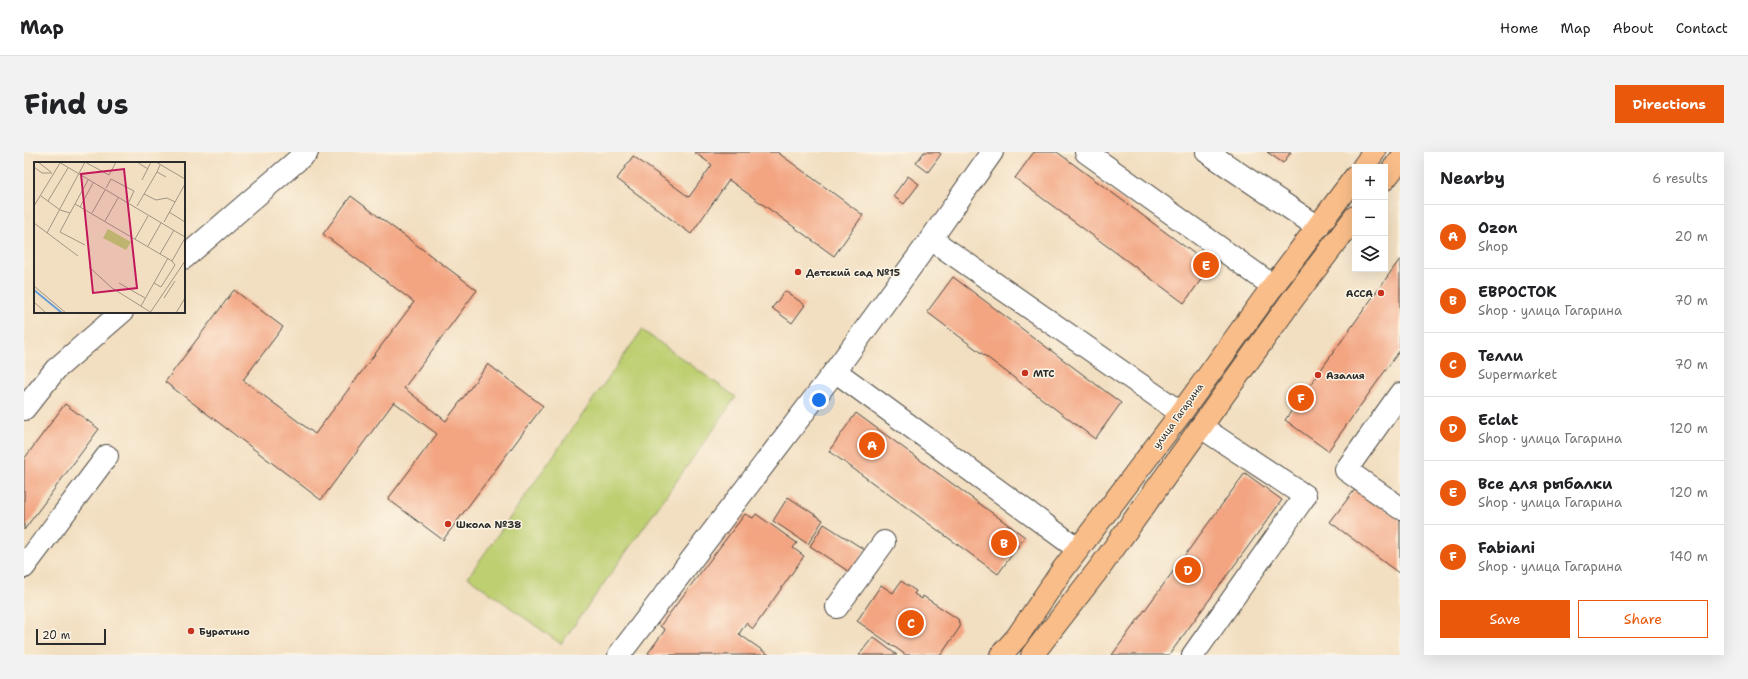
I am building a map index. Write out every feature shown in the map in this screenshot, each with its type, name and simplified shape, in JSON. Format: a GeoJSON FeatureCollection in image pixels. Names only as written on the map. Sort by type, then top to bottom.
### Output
{"type":"FeatureCollection","features":[{"type":"Feature","properties":{"kind":"main road"},"geometry":{"type":"LineString","coordinates":[[1364,164],[1374,152]]}},
{"type":"Feature","properties":{"kind":"main road"},"geometry":{"type":"LineString","coordinates":[[1388,175],[1400,160]]}},
{"type":"Feature","properties":{"kind":"main road","name":"улица Гагарина"},"geometry":{"type":"LineString","coordinates":[[1001,655],[1017,637],[1078,549],[1181,413],[1273,286],[1352,181]]}},
{"type":"Feature","properties":{"kind":"main road"},"geometry":{"type":"LineString","coordinates":[[1032,655],[1101,566],[1295,297],[1352,221]]}},
{"type":"Feature","properties":{"kind":"street"},"geometry":{"type":"LineString","coordinates":[[185,257],[307,152]]}},
{"type":"Feature","properties":{"kind":"street"},"geometry":{"type":"LineString","coordinates":[[619,655],[835,371],[992,152]]}},
{"type":"Feature","properties":{"kind":"street"},"geometry":{"type":"LineString","coordinates":[[1086,152],[1273,286]]}},
{"type":"Feature","properties":{"kind":"street"},"geometry":{"type":"LineString","coordinates":[[1207,152],[1318,227]]}},
{"type":"Feature","properties":{"kind":"street"},"geometry":{"type":"LineString","coordinates":[[931,239],[1181,413]]}},
{"type":"Feature","properties":{"kind":"street"},"geometry":{"type":"LineString","coordinates":[[24,409],[56,369],[121,313]]}},
{"type":"Feature","properties":{"kind":"street"},"geometry":{"type":"LineString","coordinates":[[835,371],[1078,549]]}},
{"type":"Feature","properties":{"kind":"street"},"geometry":{"type":"LineString","coordinates":[[1400,394],[1346,470],[1400,508]]}},
{"type":"Feature","properties":{"kind":"street"},"geometry":{"type":"LineString","coordinates":[[1193,655],[1305,496],[1202,427]]}},
{"type":"Feature","properties":{"kind":"street"},"geometry":{"type":"LineString","coordinates":[[24,567],[107,456]]}},
{"type":"Feature","properties":{"kind":"street"},"geometry":{"type":"LineString","coordinates":[[837,608],[884,542]]}},
{"type":"Feature","properties":{"kind":"green space"},"geometry":{"type":"Polygon","coordinates":[[[642,330],[736,397],[561,644],[468,577],[642,330]]]}},
{"type":"Feature","properties":{"kind":"building"},"geometry":{"type":"Polygon","coordinates":[[[694,152],[777,152],[863,215],[834,256],[729,180],[691,234],[617,179],[633,156],[689,197],[712,165],[694,152]]]}},
{"type":"Feature","properties":{"kind":"building"},"geometry":{"type":"Polygon","coordinates":[[[924,152],[938,152],[941,154],[928,172],[916,163],[924,152]]]}},
{"type":"Feature","properties":{"kind":"building"},"geometry":{"type":"Polygon","coordinates":[[[1034,152],[1057,152],[1211,266],[1184,303],[1015,178],[1034,152]]]}},
{"type":"Feature","properties":{"kind":"building"},"geometry":{"type":"Polygon","coordinates":[[[1267,152],[1291,152],[1283,163],[1267,152]]]}},
{"type":"Feature","properties":{"kind":"building"},"geometry":{"type":"Polygon","coordinates":[[[908,176],[919,184],[904,204],[893,196],[908,176]]]}},
{"type":"Feature","properties":{"kind":"building"},"geometry":{"type":"Polygon","coordinates":[[[351,196],[477,290],[404,388],[446,421],[488,364],[543,406],[443,540],[388,499],[437,434],[394,402],[321,500],[165,382],[234,290],[283,327],[243,380],[315,434],[414,302],[323,234],[351,196]]]}},
{"type":"Feature","properties":{"kind":"building"},"geometry":{"type":"Polygon","coordinates":[[[1400,259],[1400,350],[1328,451],[1285,420],[1400,259]]]}},
{"type":"Feature","properties":{"kind":"building"},"geometry":{"type":"Polygon","coordinates":[[[953,277],[1121,403],[1095,439],[927,312],[953,277]]]}},
{"type":"Feature","properties":{"kind":"building"},"geometry":{"type":"Polygon","coordinates":[[[785,291],[805,305],[792,323],[772,308],[785,291]]]}},
{"type":"Feature","properties":{"kind":"building"},"geometry":{"type":"Polygon","coordinates":[[[65,404],[99,429],[24,530],[24,459],[65,404]]]}},
{"type":"Feature","properties":{"kind":"building"},"geometry":{"type":"Polygon","coordinates":[[[856,413],[1025,537],[998,574],[829,451],[856,413]]]}},
{"type":"Feature","properties":{"kind":"building"},"geometry":{"type":"Polygon","coordinates":[[[1245,473],[1282,500],[1169,655],[1112,655],[1245,473]]]}},
{"type":"Feature","properties":{"kind":"building"},"geometry":{"type":"Polygon","coordinates":[[[1356,488],[1400,520],[1400,574],[1330,522],[1356,488]]]}},
{"type":"Feature","properties":{"kind":"building"},"geometry":{"type":"Polygon","coordinates":[[[788,497],[823,520],[808,544],[773,521],[788,497]]]}},
{"type":"Feature","properties":{"kind":"building"},"geometry":{"type":"Polygon","coordinates":[[[745,514],[753,518],[756,514],[797,543],[793,548],[804,556],[753,629],[746,623],[739,634],[769,655],[651,655],[648,653],[665,630],[660,626],[745,514]]]}},
{"type":"Feature","properties":{"kind":"building"},"geometry":{"type":"Polygon","coordinates":[[[824,524],[865,550],[851,573],[810,546],[824,524]]]}},
{"type":"Feature","properties":{"kind":"building"},"geometry":{"type":"Polygon","coordinates":[[[901,581],[916,591],[914,594],[922,599],[923,596],[958,619],[960,627],[941,655],[906,655],[857,621],[881,585],[893,593],[901,581]]]}},
{"type":"Feature","properties":{"kind":"building"},"geometry":{"type":"Polygon","coordinates":[[[873,637],[897,655],[859,655],[873,637]]]}},
{"type":"Feature","properties":{"kind":"place","name":"Все для рыбалки"},"geometry":{"type":"Point","coordinates":[1206,265]}},
{"type":"Feature","properties":{"kind":"place","name":"Детский сад №15"},"geometry":{"type":"Point","coordinates":[798,272]}},
{"type":"Feature","properties":{"kind":"place","name":"АССА"},"geometry":{"type":"Point","coordinates":[1381,293]}},
{"type":"Feature","properties":{"kind":"place","name":"МТС"},"geometry":{"type":"Point","coordinates":[1025,373]}},
{"type":"Feature","properties":{"kind":"place","name":"Азалия"},"geometry":{"type":"Point","coordinates":[1318,375]}},
{"type":"Feature","properties":{"kind":"place","name":"Fabiani"},"geometry":{"type":"Point","coordinates":[1301,398]}},
{"type":"Feature","properties":{"kind":"place","name":"Ozon"},"geometry":{"type":"Point","coordinates":[872,445]}},
{"type":"Feature","properties":{"kind":"place","name":"Школа №38"},"geometry":{"type":"Point","coordinates":[448,524]}},
{"type":"Feature","properties":{"kind":"place","name":"ЕВРОСТОК"},"geometry":{"type":"Point","coordinates":[1004,543]}},
{"type":"Feature","properties":{"kind":"place","name":"Eclat"},"geometry":{"type":"Point","coordinates":[1188,570]}},
{"type":"Feature","properties":{"kind":"place","name":"Телли"},"geometry":{"type":"Point","coordinates":[911,623]}},
{"type":"Feature","properties":{"kind":"place","name":"Буратино"},"geometry":{"type":"Point","coordinates":[191,631]}}]}
